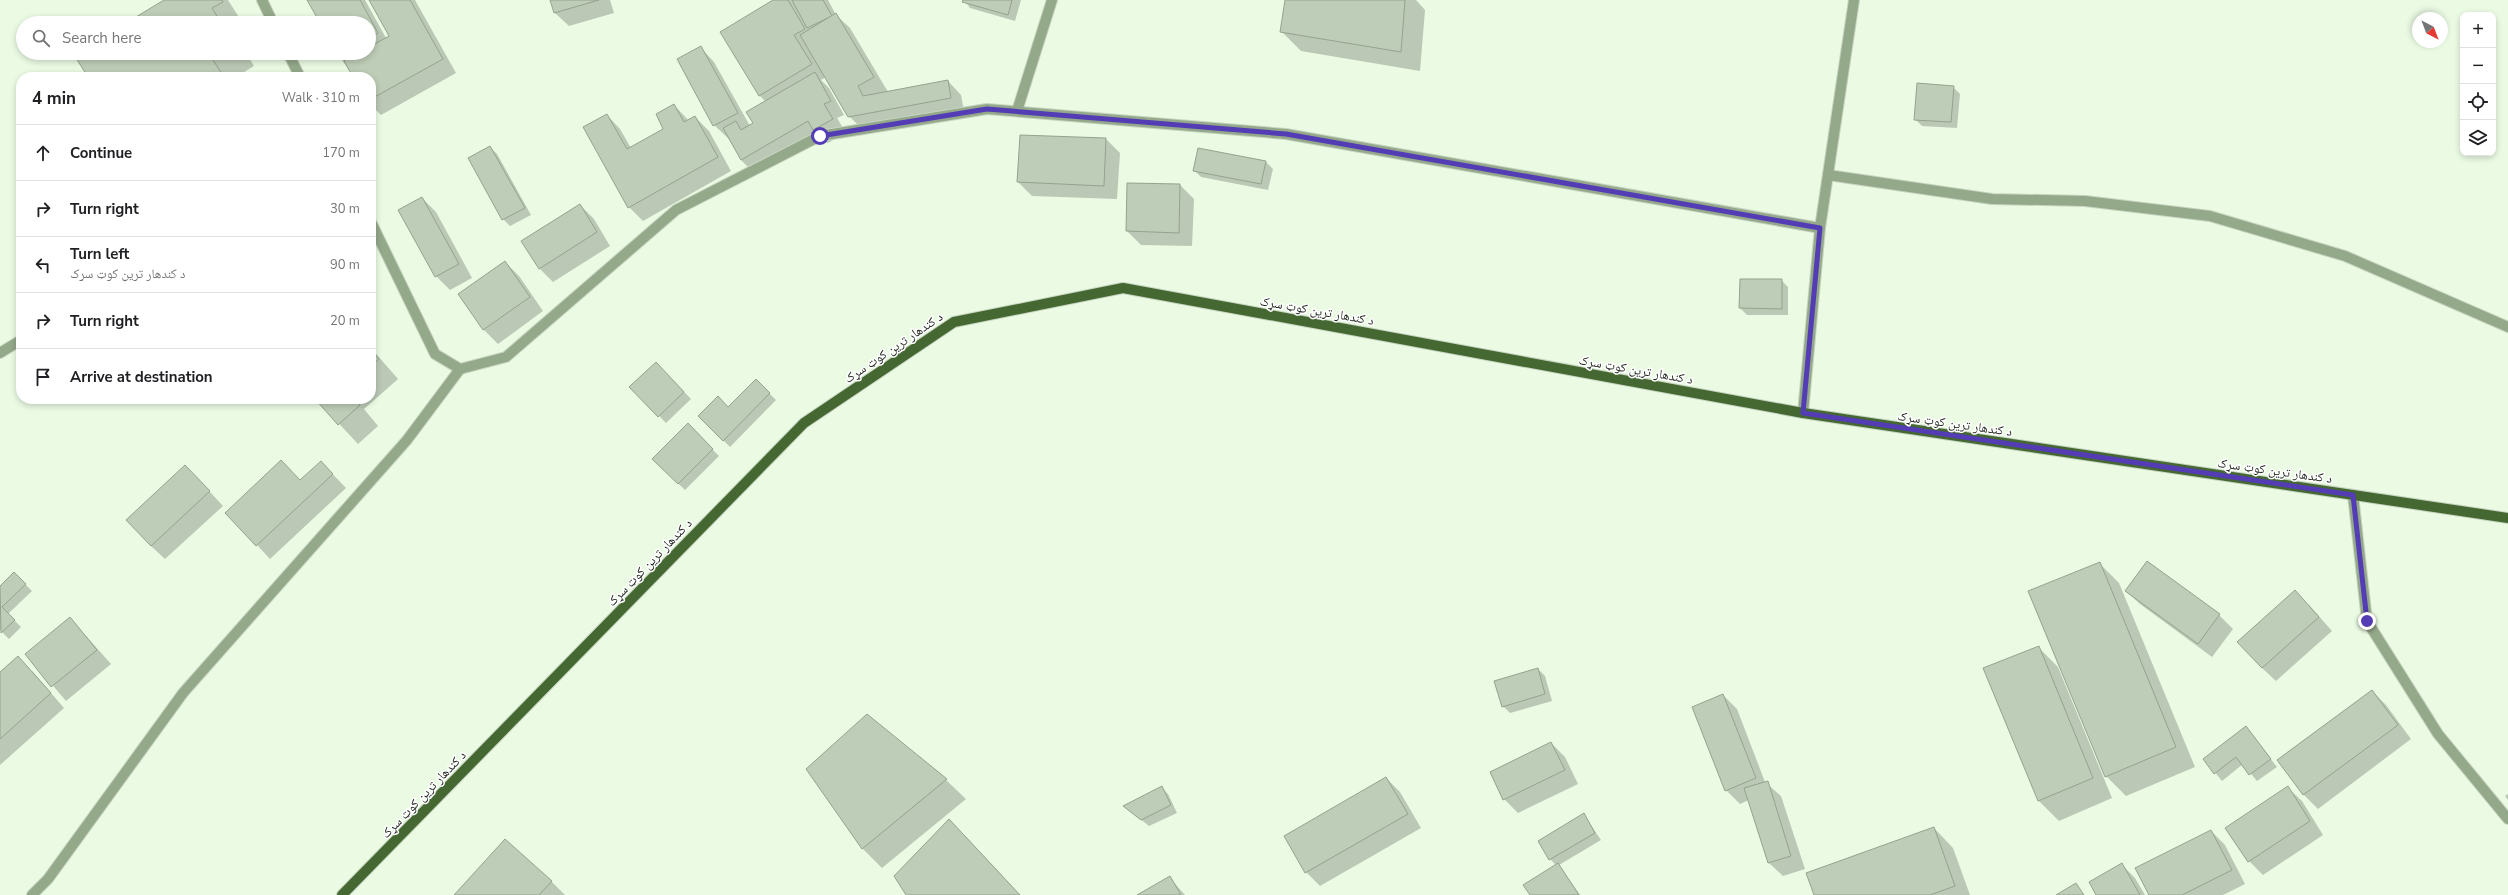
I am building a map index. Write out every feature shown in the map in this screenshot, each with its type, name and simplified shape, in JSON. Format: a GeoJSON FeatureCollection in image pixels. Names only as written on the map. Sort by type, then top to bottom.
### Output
{"type":"FeatureCollection","features":[{"type":"Feature","properties":{"kind":"main road","name":"د کندهار ترين کوټ سړک"},"geometry":{"type":"LineString","coordinates":[[342,895],[804,423],[954,322],[1124,288],[1803,413],[2508,518]]}},
{"type":"Feature","properties":{"kind":"street"},"geometry":{"type":"LineString","coordinates":[[262,0],[270,16]]}},
{"type":"Feature","properties":{"kind":"street"},"geometry":{"type":"LineString","coordinates":[[1017,111],[1052,0]]}},
{"type":"Feature","properties":{"kind":"street"},"geometry":{"type":"LineString","coordinates":[[1803,413],[1820,228],[1854,0]]}},
{"type":"Feature","properties":{"kind":"street"},"geometry":{"type":"LineString","coordinates":[[292,60],[298,72]]}},
{"type":"Feature","properties":{"kind":"street"},"geometry":{"type":"LineString","coordinates":[[32,895],[48,879],[183,693],[407,440],[460,370],[506,357],[676,210],[820,136],[987,109],[1286,134],[1820,228]]}},
{"type":"Feature","properties":{"kind":"street"},"geometry":{"type":"LineString","coordinates":[[1828,175],[1992,199],[2085,201],[2210,216],[2345,256],[2508,327]]}},
{"type":"Feature","properties":{"kind":"street"},"geometry":{"type":"LineString","coordinates":[[376,232],[435,354],[460,370]]}},
{"type":"Feature","properties":{"kind":"street"},"geometry":{"type":"LineString","coordinates":[[0,353],[16,343]]}},
{"type":"Feature","properties":{"kind":"street"},"geometry":{"type":"LineString","coordinates":[[2353,495],[2367,621],[2438,734],[2508,819]]}},
{"type":"Feature","properties":{"kind":"building"},"geometry":{"type":"Polygon","coordinates":[[[164,0],[222,0],[223,2],[212,8],[217,16],[138,16],[164,0]]]}},
{"type":"Feature","properties":{"kind":"building"},"geometry":{"type":"Polygon","coordinates":[[[307,0],[360,0],[369,16],[316,16],[307,0]]]}},
{"type":"Feature","properties":{"kind":"building"},"geometry":{"type":"Polygon","coordinates":[[[369,0],[410,0],[443,59],[376,96],[376,72],[350,72],[344,61],[376,60],[376,43],[389,36],[369,0]]]}},
{"type":"Feature","properties":{"kind":"building"},"geometry":{"type":"Polygon","coordinates":[[[550,0],[599,0],[554,13],[550,0]]]}},
{"type":"Feature","properties":{"kind":"building"},"geometry":{"type":"Polygon","coordinates":[[[773,0],[788,0],[805,29],[794,35],[812,64],[759,96],[720,32],[773,0]]]}},
{"type":"Feature","properties":{"kind":"building"},"geometry":{"type":"Polygon","coordinates":[[[792,0],[823,0],[832,16],[807,28],[792,0]]]}},
{"type":"Feature","properties":{"kind":"building"},"geometry":{"type":"Polygon","coordinates":[[[963,0],[1012,0],[1008,15],[962,2],[963,0]]]}},
{"type":"Feature","properties":{"kind":"building"},"geometry":{"type":"Polygon","coordinates":[[[1285,0],[1405,0],[1401,52],[1280,32],[1285,0]]]}},
{"type":"Feature","properties":{"kind":"building"},"geometry":{"type":"Polygon","coordinates":[[[836,13],[874,77],[858,86],[863,96],[948,80],[951,98],[848,117],[800,35],[836,13]]]}},
{"type":"Feature","properties":{"kind":"building"},"geometry":{"type":"Polygon","coordinates":[[[701,46],[738,113],[713,126],[677,59],[701,46]]]}},
{"type":"Feature","properties":{"kind":"building"},"geometry":{"type":"Polygon","coordinates":[[[77,60],[213,60],[221,72],[85,72],[77,60]]]}},
{"type":"Feature","properties":{"kind":"building"},"geometry":{"type":"Polygon","coordinates":[[[815,72],[831,101],[824,104],[833,119],[813,130],[808,121],[741,160],[723,128],[736,121],[741,130],[753,123],[746,112],[815,72]]]}},
{"type":"Feature","properties":{"kind":"building"},"geometry":{"type":"Polygon","coordinates":[[[1917,83],[1954,86],[1951,122],[1914,120],[1917,83]]]}},
{"type":"Feature","properties":{"kind":"building"},"geometry":{"type":"Polygon","coordinates":[[[674,104],[684,122],[695,116],[718,157],[628,208],[583,127],[607,114],[627,149],[663,129],[656,114],[674,104]]]}},
{"type":"Feature","properties":{"kind":"building"},"geometry":{"type":"Polygon","coordinates":[[[1020,135],[1106,138],[1104,186],[1017,182],[1020,135]]]}},
{"type":"Feature","properties":{"kind":"building"},"geometry":{"type":"Polygon","coordinates":[[[490,146],[525,208],[502,220],[468,158],[490,146]]]}},
{"type":"Feature","properties":{"kind":"building"},"geometry":{"type":"Polygon","coordinates":[[[1198,148],[1266,161],[1261,184],[1193,171],[1198,148]]]}},
{"type":"Feature","properties":{"kind":"building"},"geometry":{"type":"Polygon","coordinates":[[[1127,183],[1180,184],[1179,233],[1126,231],[1127,183]]]}},
{"type":"Feature","properties":{"kind":"building"},"geometry":{"type":"Polygon","coordinates":[[[422,197],[459,264],[435,277],[398,210],[422,197]]]}},
{"type":"Feature","properties":{"kind":"building"},"geometry":{"type":"Polygon","coordinates":[[[580,204],[597,232],[539,269],[521,241],[580,204]]]}},
{"type":"Feature","properties":{"kind":"building"},"geometry":{"type":"Polygon","coordinates":[[[505,261],[530,297],[483,330],[458,294],[505,261]]]}},
{"type":"Feature","properties":{"kind":"building"},"geometry":{"type":"Polygon","coordinates":[[[1740,279],[1782,279],[1782,309],[1739,308],[1740,279]]]}},
{"type":"Feature","properties":{"kind":"building"},"geometry":{"type":"Polygon","coordinates":[[[656,362],[684,392],[658,417],[629,387],[656,362]]]}},
{"type":"Feature","properties":{"kind":"building"},"geometry":{"type":"Polygon","coordinates":[[[756,379],[770,393],[723,441],[698,416],[718,396],[728,407],[756,379]]]}},
{"type":"Feature","properties":{"kind":"building"},"geometry":{"type":"Polygon","coordinates":[[[319,404],[360,405],[338,425],[319,404]]]}},
{"type":"Feature","properties":{"kind":"building"},"geometry":{"type":"Polygon","coordinates":[[[688,423],[713,449],[678,484],[652,459],[688,423]]]}},
{"type":"Feature","properties":{"kind":"building"},"geometry":{"type":"Polygon","coordinates":[[[281,460],[300,480],[321,461],[333,474],[256,546],[225,513],[281,460]]]}},
{"type":"Feature","properties":{"kind":"building"},"geometry":{"type":"Polygon","coordinates":[[[185,465],[210,491],[151,546],[126,520],[185,465]]]}},
{"type":"Feature","properties":{"kind":"building"},"geometry":{"type":"Polygon","coordinates":[[[2147,561],[2220,614],[2198,644],[2125,591],[2147,561]]]}},
{"type":"Feature","properties":{"kind":"building"},"geometry":{"type":"Polygon","coordinates":[[[2100,562],[2176,747],[2105,777],[2028,591],[2100,562]]]}},
{"type":"Feature","properties":{"kind":"building"},"geometry":{"type":"Polygon","coordinates":[[[14,572],[26,584],[2,607],[15,620],[1,633],[0,586],[14,572]]]}},
{"type":"Feature","properties":{"kind":"building"},"geometry":{"type":"Polygon","coordinates":[[[2295,590],[2319,617],[2262,668],[2237,642],[2295,590]]]}},
{"type":"Feature","properties":{"kind":"building"},"geometry":{"type":"Polygon","coordinates":[[[70,617],[97,650],[51,687],[25,654],[70,617]]]}},
{"type":"Feature","properties":{"kind":"building"},"geometry":{"type":"Polygon","coordinates":[[[2039,646],[2093,778],[2038,801],[1983,668],[2039,646]]]}},
{"type":"Feature","properties":{"kind":"building"},"geometry":{"type":"Polygon","coordinates":[[[18,656],[51,693],[0,739],[0,672],[18,656]]]}},
{"type":"Feature","properties":{"kind":"building"},"geometry":{"type":"Polygon","coordinates":[[[1538,668],[1545,694],[1502,707],[1494,681],[1538,668]]]}},
{"type":"Feature","properties":{"kind":"building"},"geometry":{"type":"Polygon","coordinates":[[[2372,690],[2398,725],[2303,795],[2277,760],[2372,690]]]}},
{"type":"Feature","properties":{"kind":"building"},"geometry":{"type":"Polygon","coordinates":[[[1723,694],[1756,778],[1725,791],[1692,707],[1723,694]]]}},
{"type":"Feature","properties":{"kind":"building"},"geometry":{"type":"Polygon","coordinates":[[[867,714],[947,779],[862,849],[806,769],[867,714]]]}},
{"type":"Feature","properties":{"kind":"building"},"geometry":{"type":"Polygon","coordinates":[[[2246,726],[2271,759],[2249,775],[2236,757],[2214,774],[2203,759],[2246,726]]]}},
{"type":"Feature","properties":{"kind":"building"},"geometry":{"type":"Polygon","coordinates":[[[1551,742],[1565,770],[1503,800],[1490,772],[1551,742]]]}},
{"type":"Feature","properties":{"kind":"building"},"geometry":{"type":"Polygon","coordinates":[[[1386,777],[1408,814],[1305,873],[1284,836],[1386,777]]]}},
{"type":"Feature","properties":{"kind":"building"},"geometry":{"type":"Polygon","coordinates":[[[1768,781],[1791,856],[1768,863],[1744,788],[1768,781]]]}},
{"type":"Feature","properties":{"kind":"building"},"geometry":{"type":"Polygon","coordinates":[[[1162,786],[1171,805],[1141,820],[1123,806],[1162,786]]]}},
{"type":"Feature","properties":{"kind":"building"},"geometry":{"type":"Polygon","coordinates":[[[2288,786],[2310,821],[2248,862],[2225,828],[2288,786]]]}},
{"type":"Feature","properties":{"kind":"building"},"geometry":{"type":"Polygon","coordinates":[[[1584,813],[1595,833],[1549,860],[1538,841],[1584,813]]]}},
{"type":"Feature","properties":{"kind":"building"},"geometry":{"type":"Polygon","coordinates":[[[949,819],[1020,895],[906,895],[894,876],[949,819]]]}},
{"type":"Feature","properties":{"kind":"building"},"geometry":{"type":"Polygon","coordinates":[[[1934,827],[1955,886],[1930,895],[1814,895],[1806,873],[1934,827]]]}},
{"type":"Feature","properties":{"kind":"building"},"geometry":{"type":"Polygon","coordinates":[[[2211,830],[2232,870],[2182,895],[2149,895],[2135,868],[2211,830]]]}},
{"type":"Feature","properties":{"kind":"building"},"geometry":{"type":"Polygon","coordinates":[[[505,839],[552,881],[539,895],[454,895],[505,839]]]}},
{"type":"Feature","properties":{"kind":"building"},"geometry":{"type":"Polygon","coordinates":[[[1558,863],[1579,895],[1530,895],[1523,885],[1558,863]]]}},
{"type":"Feature","properties":{"kind":"building"},"geometry":{"type":"Polygon","coordinates":[[[2122,863],[2140,895],[2096,895],[2089,882],[2122,863]]]}},
{"type":"Feature","properties":{"kind":"building"},"geometry":{"type":"Polygon","coordinates":[[[1170,876],[1181,895],[1137,895],[1170,876]]]}},
{"type":"Feature","properties":{"kind":"building"},"geometry":{"type":"Polygon","coordinates":[[[2076,883],[2084,895],[2056,895],[2076,883]]]}},
{"type":"Feature","properties":{"kind":"route"},"geometry":{"type":"LineString","coordinates":[[820,136],[987,109],[1286,134],[1820,228],[1803,413],[2353,495],[2367,621]]}}]}
